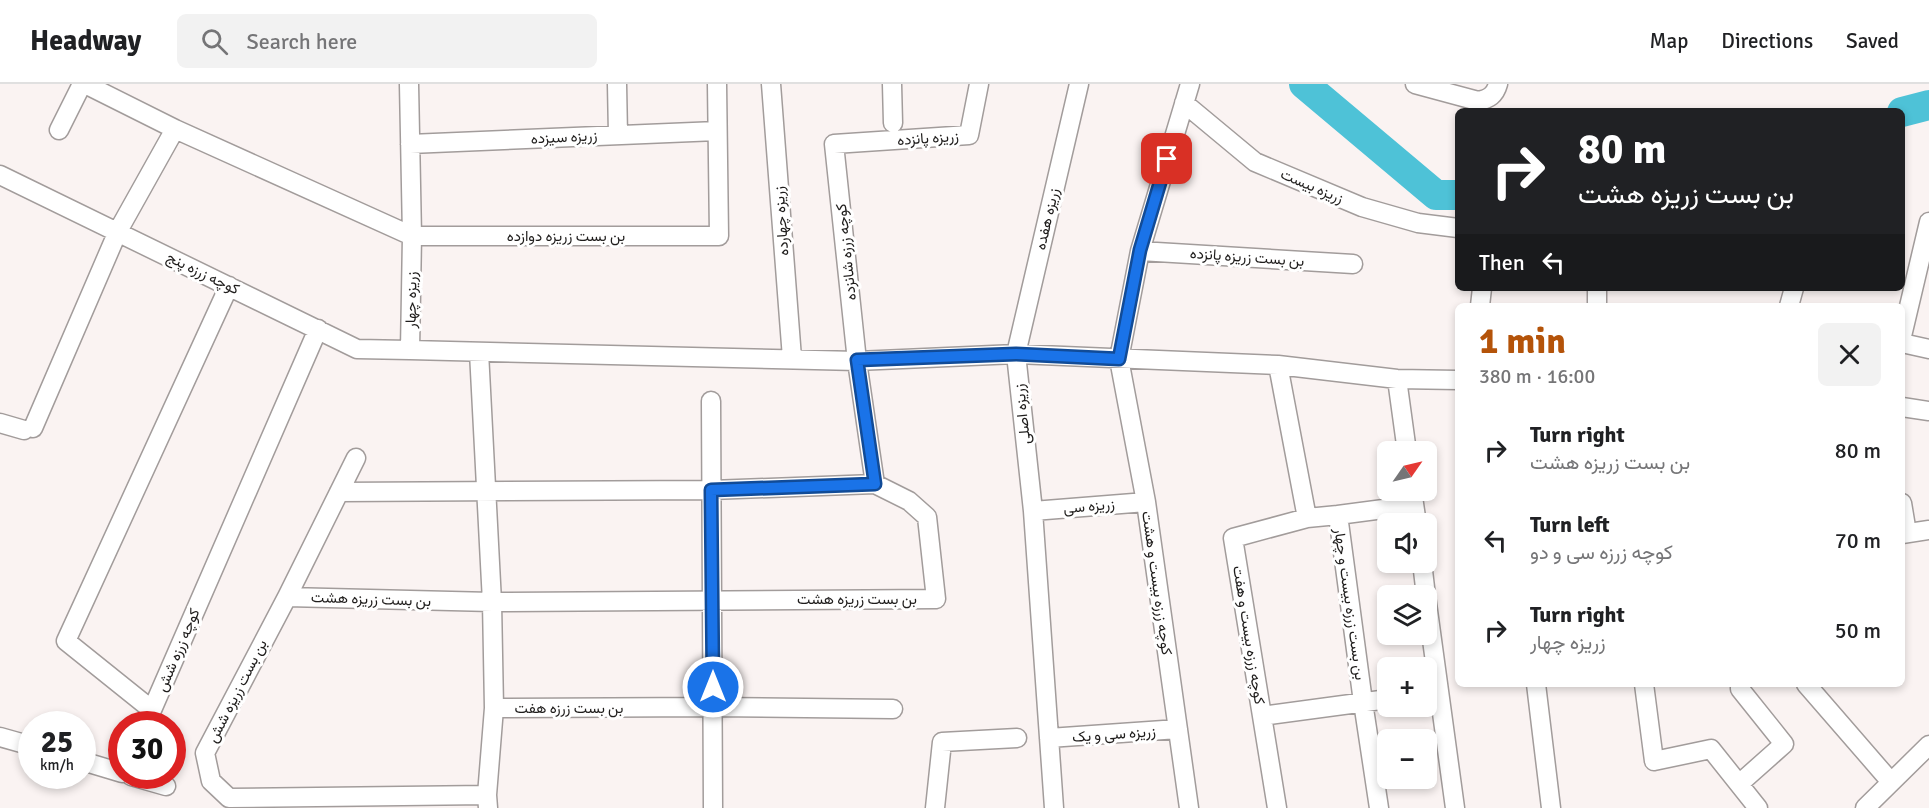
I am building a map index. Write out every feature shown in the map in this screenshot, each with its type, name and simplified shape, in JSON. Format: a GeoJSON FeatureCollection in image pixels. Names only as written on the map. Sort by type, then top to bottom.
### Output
{"type":"FeatureCollection","features":[{"type":"Feature","properties":{"kind":"street"},"geometry":{"type":"LineString","coordinates":[[59,130],[83,84],[175,129],[412,236],[409,84]]}},
{"type":"Feature","properties":{"kind":"street"},"geometry":{"type":"LineString","coordinates":[[617,84],[618,135]]}},
{"type":"Feature","properties":{"kind":"street","name":"بن بست زریزه دوازده"},"geometry":{"type":"LineString","coordinates":[[412,236],[719,236],[717,84]]}},
{"type":"Feature","properties":{"kind":"street","name":"زریزه چهارده"},"geometry":{"type":"LineString","coordinates":[[771,84],[792,358]]}},
{"type":"Feature","properties":{"kind":"street"},"geometry":{"type":"LineString","coordinates":[[892,84],[893,123]]}},
{"type":"Feature","properties":{"kind":"street","name":"زریزه پانزده"},"geometry":{"type":"LineString","coordinates":[[834,144],[969,135],[979,84]]}},
{"type":"Feature","properties":{"kind":"street","name":"زریزه هفده"},"geometry":{"type":"LineString","coordinates":[[1016,354],[1078,84]]}},
{"type":"Feature","properties":{"kind":"street"},"geometry":{"type":"LineString","coordinates":[[1119,359],[1140,250],[1190,84]]}},
{"type":"Feature","properties":{"kind":"street"},"geometry":{"type":"LineString","coordinates":[[1420,85],[1478,101],[1492,96],[1498,84]]}},
{"type":"Feature","properties":{"kind":"street","name":"زریزه بیست"},"geometry":{"type":"LineString","coordinates":[[1184,103],[1255,162],[1362,207],[1418,223],[1455,228]]}},
{"type":"Feature","properties":{"kind":"street"},"geometry":{"type":"LineString","coordinates":[[0,423],[28,429],[118,231],[175,129]]}},
{"type":"Feature","properties":{"kind":"street","name":"زریزه سیزده"},"geometry":{"type":"LineString","coordinates":[[410,144],[717,131]]}},
{"type":"Feature","properties":{"kind":"street","name":"کوچه زرزه شانزده"},"geometry":{"type":"LineString","coordinates":[[834,144],[857,360],[875,484]]}},
{"type":"Feature","properties":{"kind":"street","name":"کوچه زرزه پنج"},"geometry":{"type":"LineString","coordinates":[[0,175],[357,349],[410,350]]}},
{"type":"Feature","properties":{"kind":"street"},"geometry":{"type":"LineString","coordinates":[[1905,327],[1923,275],[1929,222]]}},
{"type":"Feature","properties":{"kind":"street","name":"زریزه چهار"},"geometry":{"type":"LineString","coordinates":[[412,236],[410,350],[857,360],[1016,354]]}},
{"type":"Feature","properties":{"kind":"street","name":"بن بست زریزه پانزده"},"geometry":{"type":"LineString","coordinates":[[1140,250],[1353,264]]}},
{"type":"Feature","properties":{"kind":"street","name":"کوچه زرزه شش"},"geometry":{"type":"LineString","coordinates":[[229,286],[66,641],[152,710],[318,329]]}},
{"type":"Feature","properties":{"kind":"street"},"geometry":{"type":"LineString","coordinates":[[1905,344],[1929,349]]}},
{"type":"Feature","properties":{"kind":"street","name":"بن بست زرزه هفت"},"geometry":{"type":"LineString","coordinates":[[479,352],[488,492],[494,708],[713,706],[892,709]]}},
{"type":"Feature","properties":{"kind":"street"},"geometry":{"type":"LineString","coordinates":[[1016,354],[1278,365],[1397,379],[1455,380]]}},
{"type":"Feature","properties":{"kind":"street","name":"زریزه اصلی"},"geometry":{"type":"LineString","coordinates":[[1016,354],[1033,511],[1054,808]]}},
{"type":"Feature","properties":{"kind":"street","name":"کوچه زرزه بیست و هشت"},"geometry":{"type":"LineString","coordinates":[[1119,359],[1146,502],[1189,808]]}},
{"type":"Feature","properties":{"kind":"street"},"geometry":{"type":"LineString","coordinates":[[1278,365],[1306,518]]}},
{"type":"Feature","properties":{"kind":"street"},"geometry":{"type":"LineString","coordinates":[[1397,379],[1405,441]]}},
{"type":"Feature","properties":{"kind":"street"},"geometry":{"type":"LineString","coordinates":[[711,401],[713,808]]}},
{"type":"Feature","properties":{"kind":"street"},"geometry":{"type":"LineString","coordinates":[[1905,407],[1929,411]]}},
{"type":"Feature","properties":{"kind":"street","name":"بن بست زریزه هشت"},"geometry":{"type":"LineString","coordinates":[[339,492],[711,490],[875,484],[909,501],[927,517],[936,599],[492,602],[287,597],[339,492],[356,458]]}},
{"type":"Feature","properties":{"kind":"street"},"geometry":{"type":"LineString","coordinates":[[1338,515],[1400,501]]}},
{"type":"Feature","properties":{"kind":"street","name":"زریزه سی"},"geometry":{"type":"LineString","coordinates":[[1033,511],[1146,502]]}},
{"type":"Feature","properties":{"kind":"street","name":"بن بست زرزه بیست و چهار"},"geometry":{"type":"LineString","coordinates":[[1306,518],[1338,515],[1379,808]]}},
{"type":"Feature","properties":{"kind":"street","name":"کوچه زرزه بیست و هفت"},"geometry":{"type":"LineString","coordinates":[[1277,808],[1233,538],[1306,518]]}},
{"type":"Feature","properties":{"kind":"street"},"geometry":{"type":"LineString","coordinates":[[1905,533],[1929,530]]}},
{"type":"Feature","properties":{"kind":"street","name":"بن بست زریزه شش"},"geometry":{"type":"LineString","coordinates":[[287,597],[205,753],[211,781],[229,798],[488,801]]}},
{"type":"Feature","properties":{"kind":"street"},"geometry":{"type":"LineString","coordinates":[[1536,687],[1551,808]]}},
{"type":"Feature","properties":{"kind":"street"},"geometry":{"type":"LineString","coordinates":[[1644,687],[1654,761],[1711,749],[1758,808]]}},
{"type":"Feature","properties":{"kind":"street"},"geometry":{"type":"LineString","coordinates":[[1739,784],[1785,744],[1740,687]]}},
{"type":"Feature","properties":{"kind":"street"},"geometry":{"type":"LineString","coordinates":[[1809,687],[1891,782]]}},
{"type":"Feature","properties":{"kind":"street"},"geometry":{"type":"LineString","coordinates":[[1262,716],[1377,700]]}},
{"type":"Feature","properties":{"kind":"street"},"geometry":{"type":"LineString","coordinates":[[488,801],[494,708]]}},
{"type":"Feature","properties":{"kind":"street"},"geometry":{"type":"LineString","coordinates":[[1437,714],[1455,808]]}},
{"type":"Feature","properties":{"kind":"street","name":"زریزه سی و یک"},"geometry":{"type":"LineString","coordinates":[[1049,738],[1178,729]]}},
{"type":"Feature","properties":{"kind":"street"},"geometry":{"type":"LineString","coordinates":[[0,737],[18,742]]}},
{"type":"Feature","properties":{"kind":"street"},"geometry":{"type":"LineString","coordinates":[[935,808],[942,742],[1017,738]]}},
{"type":"Feature","properties":{"kind":"street"},"geometry":{"type":"LineString","coordinates":[[1865,808],[1929,745]]}},
{"type":"Feature","properties":{"kind":"waterway"},"geometry":{"type":"LineString","coordinates":[[1304,84],[1436,195],[1455,195]]}},
{"type":"Feature","properties":{"kind":"waterway"},"geometry":{"type":"LineString","coordinates":[[1905,111],[1929,105]]}},
{"type":"Feature","properties":{"kind":"route"},"geometry":{"type":"LineString","coordinates":[[713,687],[711,490],[875,484],[857,360],[1016,354],[1119,359],[1140,250],[1167,159]]}}]}
